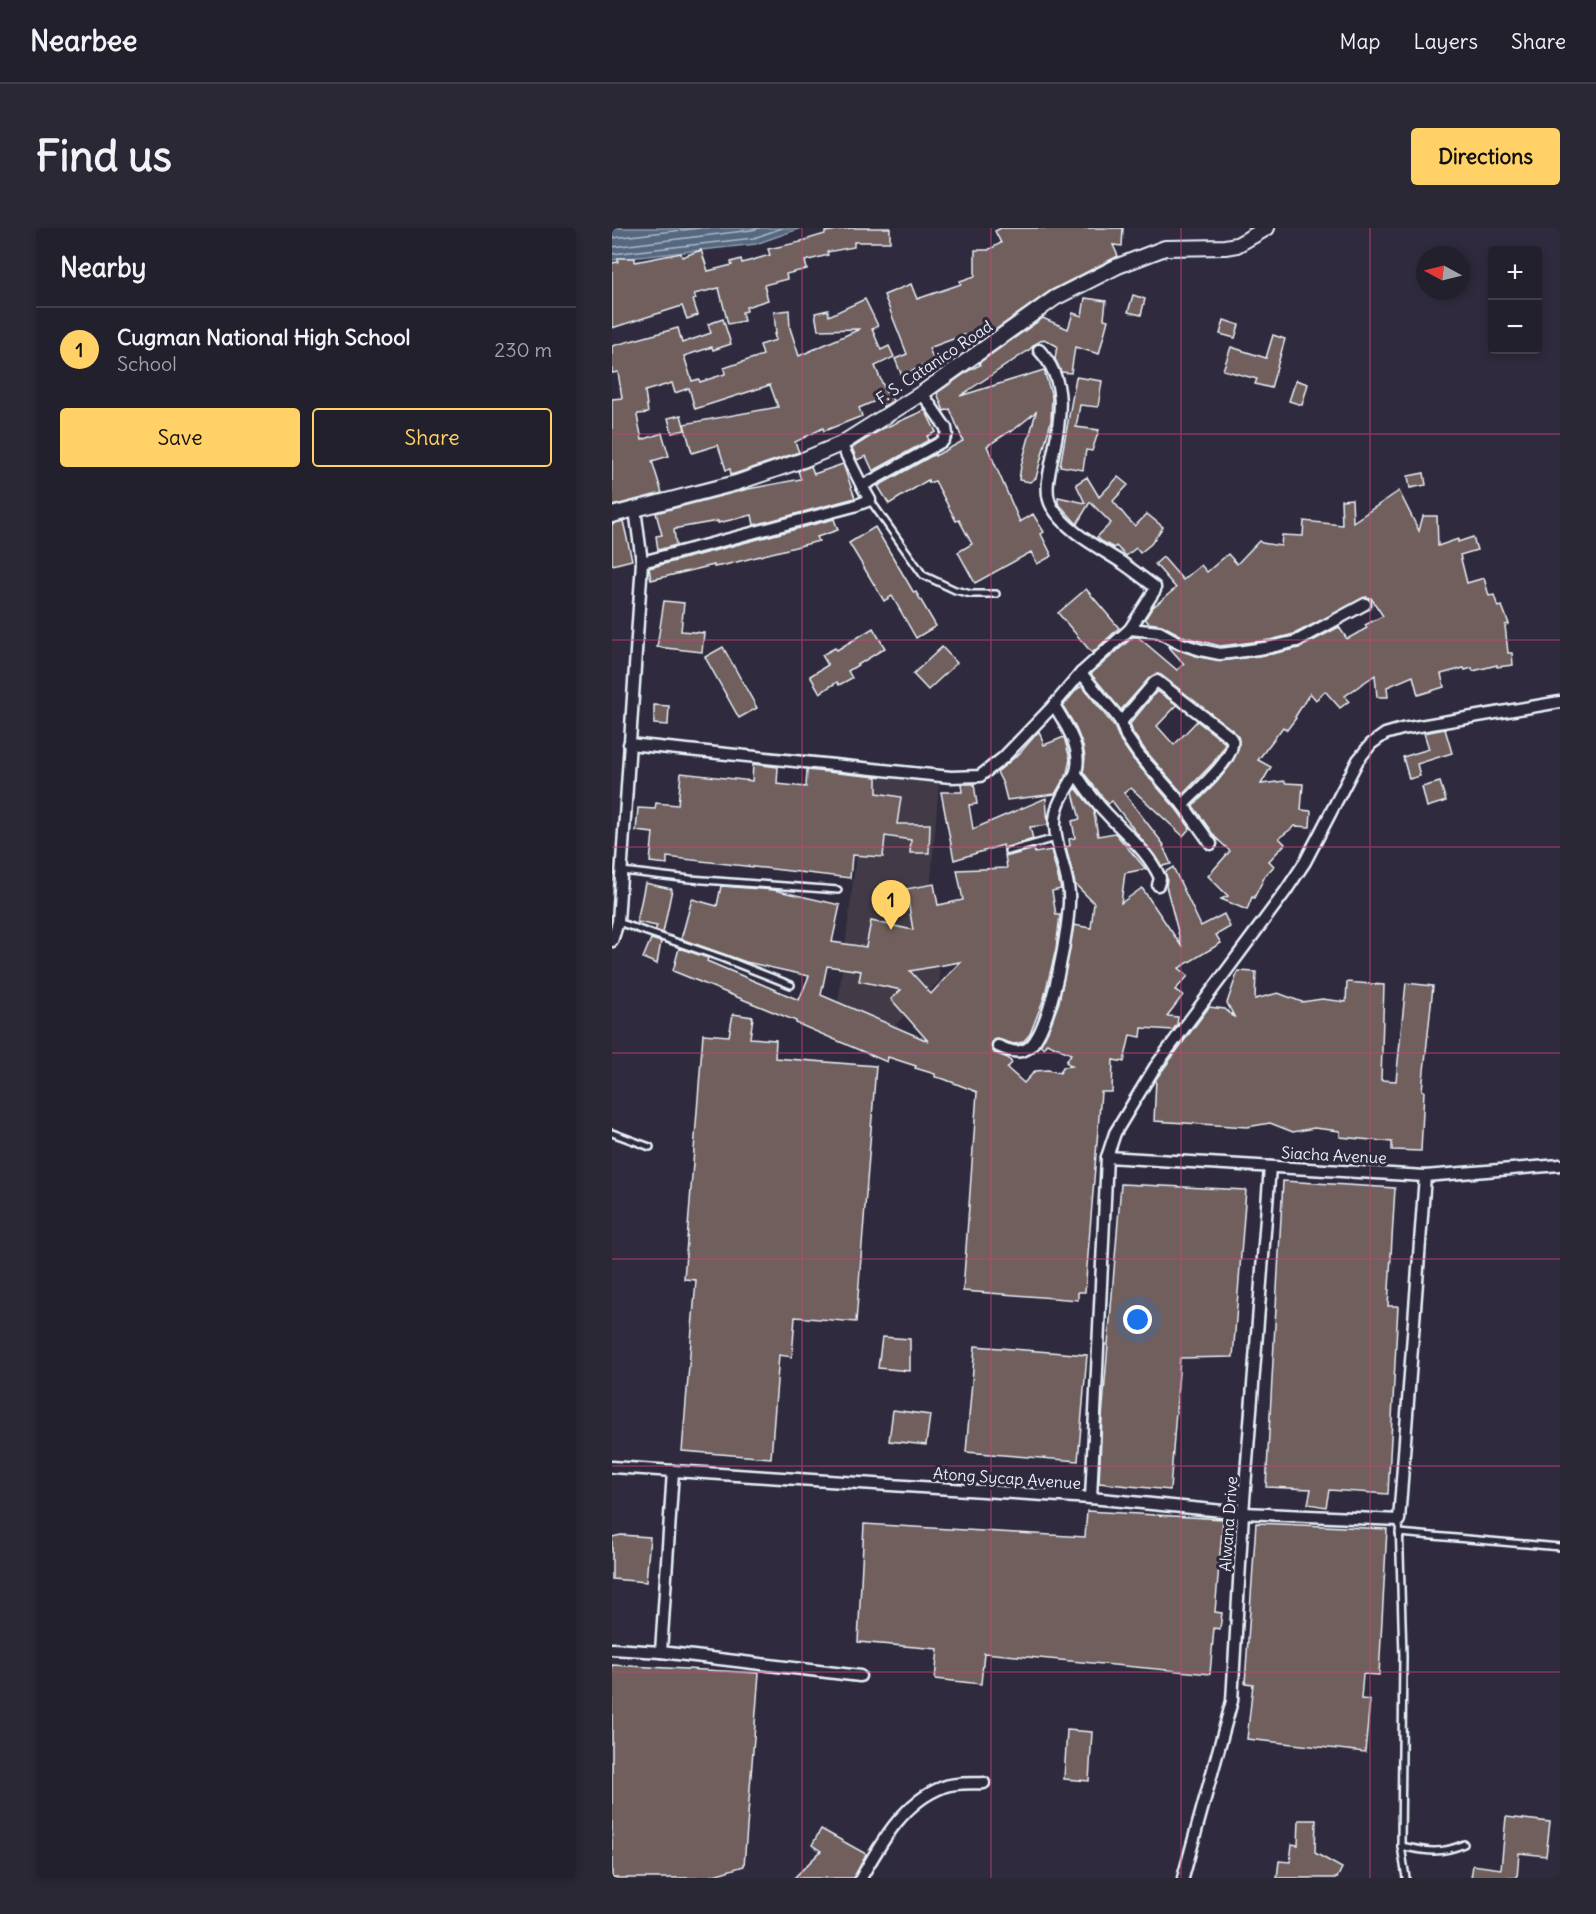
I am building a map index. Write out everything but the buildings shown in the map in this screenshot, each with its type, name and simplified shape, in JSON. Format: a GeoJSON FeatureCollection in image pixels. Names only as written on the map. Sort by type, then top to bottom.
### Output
{"type":"FeatureCollection","features":[{"type":"Feature","properties":{"kind":"street","name":"F. S. Catanico Road"},"geometry":{"type":"LineString","coordinates":[[612,515],[736,483],[841,444],[922,393],[1055,298],[1118,266],[1165,248],[1237,245],[1267,228]]}},
{"type":"Feature","properties":{"kind":"street"},"geometry":{"type":"LineString","coordinates":[[629,744],[938,776],[980,776],[1003,758],[1081,673],[1130,629],[1155,590],[1155,587],[1071,528],[1053,509],[1048,497],[1050,465],[1059,425],[1059,395],[1050,362],[1039,350]]}},
{"type":"Feature","properties":{"kind":"street"},"geometry":{"type":"LineString","coordinates":[[862,486],[946,438],[946,428],[922,393]]}},
{"type":"Feature","properties":{"kind":"street"},"geometry":{"type":"LineString","coordinates":[[642,562],[832,513],[870,500],[841,444]]}},
{"type":"Feature","properties":{"kind":"street"},"geometry":{"type":"LineString","coordinates":[[612,941],[618,922],[642,562],[635,509]]}},
{"type":"Feature","properties":{"kind":"street"},"geometry":{"type":"LineString","coordinates":[[1130,629],[1159,632],[1179,643],[1220,654],[1297,641],[1365,604]]}},
{"type":"Feature","properties":{"kind":"street"},"geometry":{"type":"LineString","coordinates":[[1081,673],[1121,722],[1126,736],[1139,755],[1183,805],[1211,844]]}},
{"type":"Feature","properties":{"kind":"street"},"geometry":{"type":"LineString","coordinates":[[1121,722],[1157,681],[1229,736],[1232,747],[1224,762],[1183,805]]}},
{"type":"Feature","properties":{"kind":"street"},"geometry":{"type":"LineString","coordinates":[[1091,1498],[1107,1157],[1115,1133],[1155,1067],[1285,892],[1320,835],[1358,760],[1371,744],[1385,734],[1402,729],[1560,702]]}},
{"type":"Feature","properties":{"kind":"street"},"geometry":{"type":"LineString","coordinates":[[998,1046],[1017,1052],[1028,1048],[1035,1042],[1046,1017],[1055,986],[1069,904],[1069,891],[1054,826],[1060,799],[1076,774],[1076,748],[1071,733],[1054,705]]}},
{"type":"Feature","properties":{"kind":"street"},"geometry":{"type":"LineString","coordinates":[[1076,774],[1095,801],[1150,860],[1160,878],[1158,885]]}},
{"type":"Feature","properties":{"kind":"street","name":"Siacha Avenue"},"geometry":{"type":"LineString","coordinates":[[1107,1157],[1425,1176],[1560,1165]]}},
{"type":"Feature","properties":{"kind":"street","name":"Alwana Drive"},"geometry":{"type":"LineString","coordinates":[[1183,1878],[1232,1701],[1243,1513],[1270,1167]]}},
{"type":"Feature","properties":{"kind":"street"},"geometry":{"type":"LineString","coordinates":[[1400,1520],[1425,1176]]}},
{"type":"Feature","properties":{"kind":"street","name":"Atong Sycap Avenue"},"geometry":{"type":"LineString","coordinates":[[612,1467],[1091,1498],[1243,1513],[1400,1520]]}},
{"type":"Feature","properties":{"kind":"street"},"geometry":{"type":"LineString","coordinates":[[662,1652],[673,1471]]}},
{"type":"Feature","properties":{"kind":"street"},"geometry":{"type":"LineString","coordinates":[[612,1649],[662,1652],[860,1676]]}},
{"type":"Feature","properties":{"kind":"street"},"geometry":{"type":"LineString","coordinates":[[861,1878],[885,1837],[908,1809],[925,1796],[945,1786],[984,1783]]}},
{"type":"Feature","properties":{"kind":"lane"},"geometry":{"type":"LineString","coordinates":[[870,500],[923,575],[954,590],[971,594],[996,594]]}},
{"type":"Feature","properties":{"kind":"lane"},"geometry":{"type":"LineString","coordinates":[[1008,851],[1056,838]]}},
{"type":"Feature","properties":{"kind":"lane"},"geometry":{"type":"LineString","coordinates":[[620,871],[690,879],[838,890]]}},
{"type":"Feature","properties":{"kind":"lane"},"geometry":{"type":"LineString","coordinates":[[618,922],[722,958],[790,985]]}},
{"type":"Feature","properties":{"kind":"lane"},"geometry":{"type":"LineString","coordinates":[[612,1133],[650,1147]]}},
{"type":"Feature","properties":{"kind":"lane"},"geometry":{"type":"LineString","coordinates":[[1400,1520],[1403,1656],[1401,1845],[1406,1878]]}},
{"type":"Feature","properties":{"kind":"lane"},"geometry":{"type":"LineString","coordinates":[[1399,1533],[1560,1547]]}},
{"type":"Feature","properties":{"kind":"lane"},"geometry":{"type":"LineString","coordinates":[[1401,1845],[1436,1852],[1452,1850],[1464,1844]]}},
{"type":"Feature","properties":{"kind":"shaded area"},"geometry":{"type":"Polygon","coordinates":[[[866,777],[939,782],[931,880],[940,980],[892,1028],[838,1003],[866,777]]]}},
{"type":"Feature","properties":{"kind":"water"},"geometry":{"type":"Polygon","coordinates":[[[612,228],[801,228],[756,244],[612,260],[612,228]]]}},
{"type":"Feature","properties":{"kind":"place","name":"Cugman National High School"},"geometry":{"type":"Point","coordinates":[891,930]}}]}
